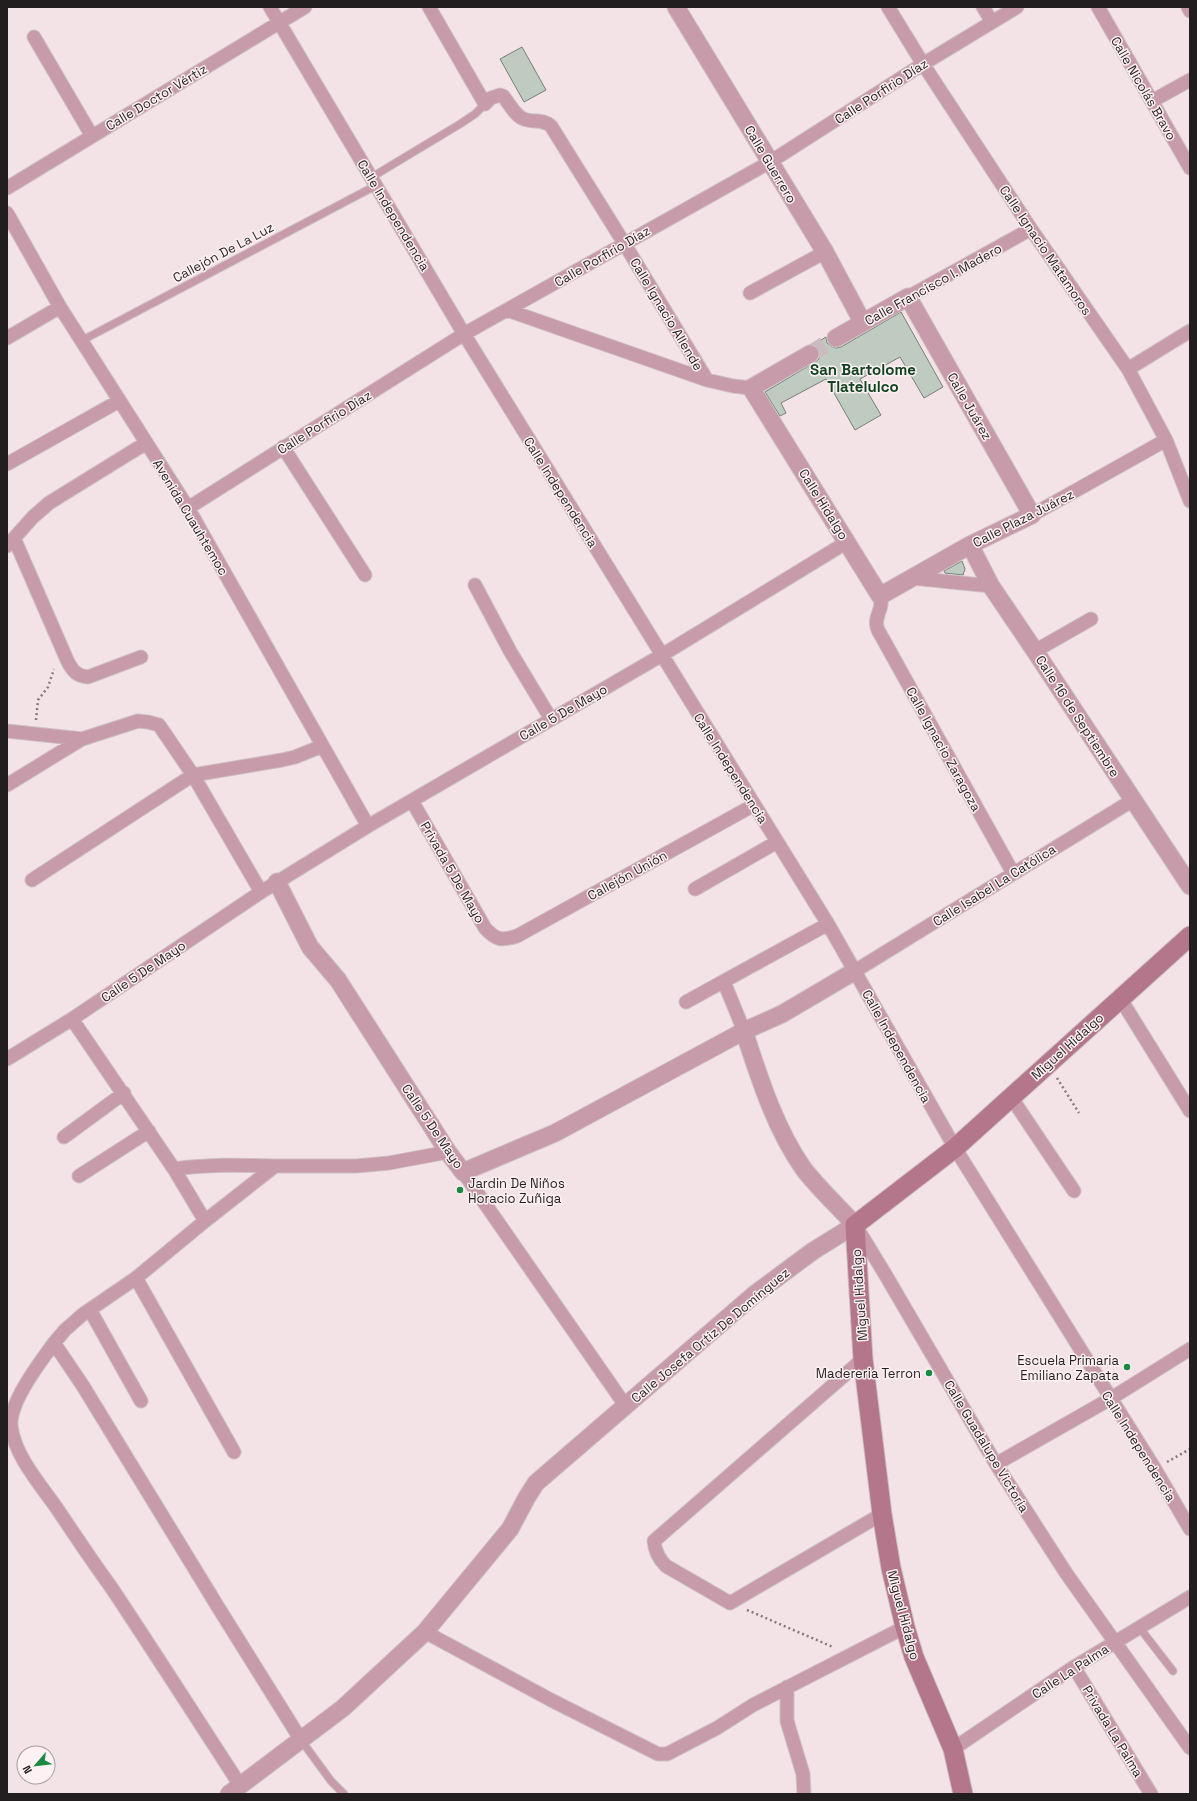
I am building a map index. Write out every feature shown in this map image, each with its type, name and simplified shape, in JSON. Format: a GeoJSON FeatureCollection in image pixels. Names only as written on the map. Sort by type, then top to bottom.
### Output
{"type":"FeatureCollection","features":[{"type":"Feature","properties":{"kind":"main road","name":"Miguel Hidalgo"},"geometry":{"type":"LineString","coordinates":[[962,1794],[953,1749],[914,1657],[904,1627],[891,1568],[882,1514],[863,1359],[855,1225],[955,1148],[1190,936]]}},
{"type":"Feature","properties":{"kind":"street","name":"Calle Independencia"},"geometry":{"type":"LineString","coordinates":[[270,7],[464,334],[828,924],[955,1148],[1155,1469],[1190,1529]]}},
{"type":"Feature","properties":{"kind":"street","name":"Calle Doctor Vértiz"},"geometry":{"type":"LineString","coordinates":[[7,188],[305,7]]}},
{"type":"Feature","properties":{"kind":"street"},"geometry":{"type":"LineString","coordinates":[[429,7],[485,104]]}},
{"type":"Feature","properties":{"kind":"street","name":"Calle Guerrero"},"geometry":{"type":"LineString","coordinates":[[676,7],[825,252],[864,323]]}},
{"type":"Feature","properties":{"kind":"street","name":"Calle Ignacio Matamoros"},"geometry":{"type":"LineString","coordinates":[[888,7],[923,64],[1031,230],[1128,369],[1166,440],[1190,501]]}},
{"type":"Feature","properties":{"kind":"street"},"geometry":{"type":"LineString","coordinates":[[982,7],[992,22]]}},
{"type":"Feature","properties":{"kind":"street","name":"Calle Porfirio Díaz"},"geometry":{"type":"LineString","coordinates":[[188,508],[464,334],[624,242],[770,162],[923,64],[1017,7]]}},
{"type":"Feature","properties":{"kind":"street","name":"Calle Nicolás Bravo"},"geometry":{"type":"LineString","coordinates":[[1098,7],[1190,168]]}},
{"type":"Feature","properties":{"kind":"street"},"geometry":{"type":"LineString","coordinates":[[1188,7],[1190,12]]}},
{"type":"Feature","properties":{"kind":"street"},"geometry":{"type":"LineString","coordinates":[[34,37],[92,136]]}},
{"type":"Feature","properties":{"kind":"street"},"geometry":{"type":"LineString","coordinates":[[1152,101],[1190,80]]}},
{"type":"Feature","properties":{"kind":"street","name":"Calle Ignacio Allende"},"geometry":{"type":"LineString","coordinates":[[485,104],[491,98],[500,94],[520,117],[525,120],[544,121],[550,126],[624,242],[707,380]]}},
{"type":"Feature","properties":{"kind":"street","name":"Avenida Cuauhtemoc"},"geometry":{"type":"LineString","coordinates":[[7,213],[60,307],[188,508],[368,826]]}},
{"type":"Feature","properties":{"kind":"street","name":"Calle Francisco I. Madero"},"geometry":{"type":"LineString","coordinates":[[836,338],[1031,230]]}},
{"type":"Feature","properties":{"kind":"street"},"geometry":{"type":"LineString","coordinates":[[750,293],[825,252]]}},
{"type":"Feature","properties":{"kind":"street","name":"Calle Juárez"},"geometry":{"type":"LineString","coordinates":[[908,297],[1032,515]]}},
{"type":"Feature","properties":{"kind":"street"},"geometry":{"type":"LineString","coordinates":[[7,338],[60,307]]}},
{"type":"Feature","properties":{"kind":"street"},"geometry":{"type":"LineString","coordinates":[[506,310],[707,380],[733,386],[751,388],[810,354]]}},
{"type":"Feature","properties":{"kind":"street"},"geometry":{"type":"LineString","coordinates":[[1128,369],[1190,331]]}},
{"type":"Feature","properties":{"kind":"street","name":"Calle Hidalgo"},"geometry":{"type":"LineString","coordinates":[[751,388],[880,596]]}},
{"type":"Feature","properties":{"kind":"street"},"geometry":{"type":"LineString","coordinates":[[7,464],[119,401]]}},
{"type":"Feature","properties":{"kind":"street","name":"Calle Plaza Juárez"},"geometry":{"type":"LineString","coordinates":[[880,596],[970,546],[1032,515],[1166,440]]}},
{"type":"Feature","properties":{"kind":"street"},"geometry":{"type":"LineString","coordinates":[[141,656],[88,677],[75,673],[71,668],[10,542],[33,517],[49,503],[146,443]]}},
{"type":"Feature","properties":{"kind":"street"},"geometry":{"type":"LineString","coordinates":[[283,447],[365,575]]}},
{"type":"Feature","properties":{"kind":"street","name":"Calle 5 De Mayo"},"geometry":{"type":"LineString","coordinates":[[7,1059],[72,1019],[277,882],[368,826],[662,655],[847,542]]}},
{"type":"Feature","properties":{"kind":"street","name":"Calle 16 de Septiembre"},"geometry":{"type":"LineString","coordinates":[[970,546],[991,586],[1190,886]]}},
{"type":"Feature","properties":{"kind":"street"},"geometry":{"type":"LineString","coordinates":[[912,578],[991,586]]}},
{"type":"Feature","properties":{"kind":"street"},"geometry":{"type":"LineString","coordinates":[[475,585],[510,651],[551,719]]}},
{"type":"Feature","properties":{"kind":"street","name":"Calle Ignacio Zaragoza"},"geometry":{"type":"LineString","coordinates":[[880,596],[882,606],[875,624],[1013,873]]}},
{"type":"Feature","properties":{"kind":"street"},"geometry":{"type":"LineString","coordinates":[[1035,651],[1091,620]]}},
{"type":"Feature","properties":{"kind":"street"},"geometry":{"type":"LineString","coordinates":[[7,785],[82,740],[138,721],[159,725],[193,775],[261,892]]}},
{"type":"Feature","properties":{"kind":"street"},"geometry":{"type":"LineString","coordinates":[[7,731],[34,736],[82,740]]}},
{"type":"Feature","properties":{"kind":"street"},"geometry":{"type":"LineString","coordinates":[[32,880],[193,775],[289,758],[322,746]]}},
{"type":"Feature","properties":{"kind":"street","name":"Calle Isabel La Católica"},"geometry":{"type":"LineString","coordinates":[[855,971],[1133,800]]}},
{"type":"Feature","properties":{"kind":"street","name":"Privada 5 De Mayo"},"geometry":{"type":"LineString","coordinates":[[412,801],[485,928],[493,936],[499,939]]}},
{"type":"Feature","properties":{"kind":"street","name":"Callejón Unión"},"geometry":{"type":"LineString","coordinates":[[499,939],[517,936],[754,805]]}},
{"type":"Feature","properties":{"kind":"street"},"geometry":{"type":"LineString","coordinates":[[695,889],[777,842]]}},
{"type":"Feature","properties":{"kind":"street","name":"Calle 5 De Mayo"},"geometry":{"type":"LineString","coordinates":[[277,882],[310,947],[338,980],[448,1152],[625,1405]]}},
{"type":"Feature","properties":{"kind":"street"},"geometry":{"type":"LineString","coordinates":[[686,1002],[828,924]]}},
{"type":"Feature","properties":{"kind":"street"},"geometry":{"type":"LineString","coordinates":[[463,1172],[555,1133],[744,1031],[782,1014],[855,971]]}},
{"type":"Feature","properties":{"kind":"street"},"geometry":{"type":"LineString","coordinates":[[724,982],[744,1031],[763,1089],[787,1140],[803,1169],[855,1225]]}},
{"type":"Feature","properties":{"kind":"street"},"geometry":{"type":"LineString","coordinates":[[1120,998],[1190,1111]]}},
{"type":"Feature","properties":{"kind":"street"},"geometry":{"type":"LineString","coordinates":[[72,1019],[124,1093],[174,1169],[205,1221]]}},
{"type":"Feature","properties":{"kind":"street"},"geometry":{"type":"LineString","coordinates":[[64,1137],[124,1093]]}},
{"type":"Feature","properties":{"kind":"street"},"geometry":{"type":"LineString","coordinates":[[1011,1097],[1074,1192]]}},
{"type":"Feature","properties":{"kind":"street"},"geometry":{"type":"LineString","coordinates":[[79,1176],[149,1131]]}},
{"type":"Feature","properties":{"kind":"street"},"geometry":{"type":"LineString","coordinates":[[174,1169],[240,1164],[276,1166],[356,1166],[389,1163],[448,1152]]}},
{"type":"Feature","properties":{"kind":"street"},"geometry":{"type":"LineString","coordinates":[[235,1790],[112,1589],[21,1454],[14,1438],[11,1423],[20,1397],[33,1372],[54,1343],[74,1322],[136,1278],[205,1221],[276,1166]]}},
{"type":"Feature","properties":{"kind":"street","name":"Calle Josefa Ortiz De Domínguez"},"geometry":{"type":"LineString","coordinates":[[235,1790],[343,1708],[425,1632],[510,1530],[536,1483],[755,1294],[813,1251],[855,1225]]}},
{"type":"Feature","properties":{"kind":"street","name":"Calle Guadalupe Victoria"},"geometry":{"type":"LineString","coordinates":[[855,1225],[996,1464],[1066,1573],[1116,1641],[1190,1748]]}},
{"type":"Feature","properties":{"kind":"street"},"geometry":{"type":"LineString","coordinates":[[136,1278],[234,1452]]}},
{"type":"Feature","properties":{"kind":"street"},"geometry":{"type":"LineString","coordinates":[[90,1310],[141,1401]]}},
{"type":"Feature","properties":{"kind":"street"},"geometry":{"type":"LineString","coordinates":[[54,1343],[83,1386],[301,1740]]}},
{"type":"Feature","properties":{"kind":"street"},"geometry":{"type":"LineString","coordinates":[[996,1464],[1110,1399],[1190,1349]]}},
{"type":"Feature","properties":{"kind":"street"},"geometry":{"type":"LineString","coordinates":[[863,1359],[654,1541],[655,1550],[660,1560],[666,1566],[730,1603],[882,1514]]}},
{"type":"Feature","properties":{"kind":"street","name":"Calle La Palma"},"geometry":{"type":"LineString","coordinates":[[953,1749],[1074,1667],[1190,1597]]}},
{"type":"Feature","properties":{"kind":"street"},"geometry":{"type":"LineString","coordinates":[[425,1632],[551,1700],[658,1754],[668,1754],[718,1728],[753,1705],[904,1627]]}},
{"type":"Feature","properties":{"kind":"street","name":"Privada La Palma"},"geometry":{"type":"LineString","coordinates":[[1074,1667],[1151,1794]]}},
{"type":"Feature","properties":{"kind":"street"},"geometry":{"type":"LineString","coordinates":[[787,1687],[787,1721],[803,1774],[804,1794]]}},
{"type":"Feature","properties":{"kind":"lane","name":"Callejón De La Luz"},"geometry":{"type":"LineString","coordinates":[[81,341],[374,181],[475,114],[485,104]]}},
{"type":"Feature","properties":{"kind":"lane"},"geometry":{"type":"LineString","coordinates":[[1139,1627],[1174,1671]]}},
{"type":"Feature","properties":{"kind":"lane"},"geometry":{"type":"LineString","coordinates":[[301,1740],[332,1781],[344,1794]]}},
{"type":"Feature","properties":{"kind":"path"},"geometry":{"type":"LineString","coordinates":[[34,736],[38,700],[48,687],[62,648]]}},
{"type":"Feature","properties":{"kind":"path"},"geometry":{"type":"LineString","coordinates":[[1048,1064],[1079,1113]]}},
{"type":"Feature","properties":{"kind":"path"},"geometry":{"type":"LineString","coordinates":[[1155,1469],[1190,1449]]}},
{"type":"Feature","properties":{"kind":"path"},"geometry":{"type":"LineString","coordinates":[[730,1603],[850,1655]]}},
{"type":"Feature","properties":{"kind":"building"},"geometry":{"type":"Polygon","coordinates":[[[522,47],[546,90],[524,102],[500,59],[522,47]]]}},
{"type":"Feature","properties":{"kind":"building"},"geometry":{"type":"Polygon","coordinates":[[[901,312],[943,387],[924,398],[900,357],[860,379],[881,415],[855,430],[826,379],[781,403],[786,413],[780,416],[765,392],[819,359],[820,354],[818,349],[813,345],[826,337],[827,343],[831,346],[836,348],[841,347],[901,312]]]}},
{"type":"Feature","properties":{"kind":"building"},"geometry":{"type":"Polygon","coordinates":[[[962,561],[965,569],[963,575],[945,573],[944,571],[962,561]]]}},
{"type":"Feature","properties":{"kind":"tunnel"},"geometry":{"type":"LineString","coordinates":[[810,354],[836,338]]}},
{"type":"Feature","properties":{"kind":"place","name":"Jardin De Niños Horacio Zuñiga"},"geometry":{"type":"Point","coordinates":[460,1190]}},
{"type":"Feature","properties":{"kind":"place","name":"Escuela Primaria Emiliano Zapata"},"geometry":{"type":"Point","coordinates":[1127,1367]}},
{"type":"Feature","properties":{"kind":"place","name":"Madereria Terron"},"geometry":{"type":"Point","coordinates":[929,1373]}},
{"type":"Feature","properties":{"kind":"district","name":"San Bartolome Tlatelulco"},"geometry":{"type":"Point","coordinates":[863,378]}}]}
